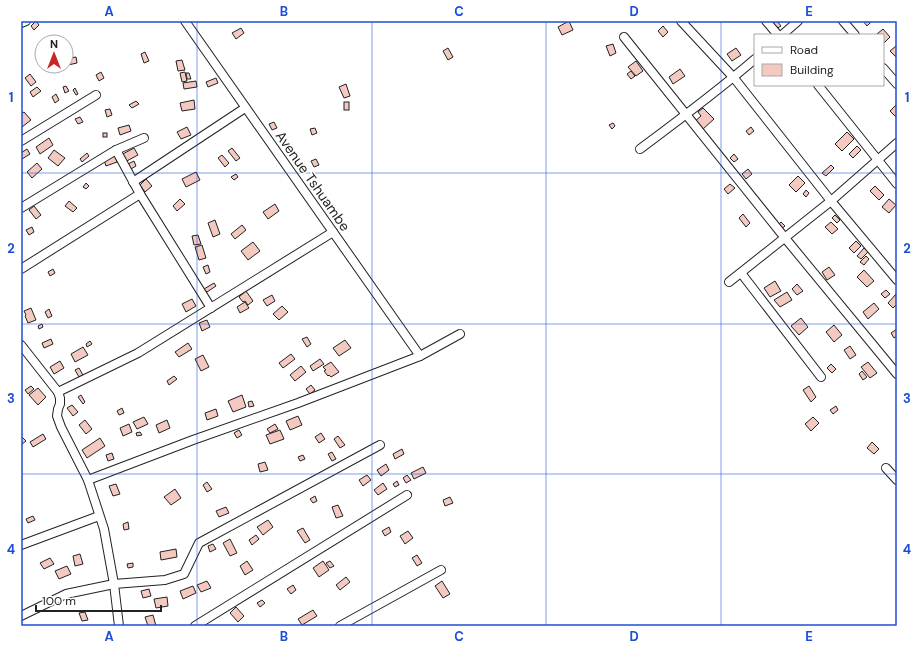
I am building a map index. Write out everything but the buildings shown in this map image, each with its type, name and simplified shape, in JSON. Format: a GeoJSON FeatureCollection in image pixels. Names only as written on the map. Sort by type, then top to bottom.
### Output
{"type":"FeatureCollection","features":[{"type":"Feature","properties":{"kind":"street"},"geometry":{"type":"LineString","coordinates":[[21,23],[26,21]]}},
{"type":"Feature","properties":{"kind":"street","name":"Avenue Tshuambe"},"geometry":{"type":"LineString","coordinates":[[185,21],[420,356]]}},
{"type":"Feature","properties":{"kind":"street"},"geometry":{"type":"LineString","coordinates":[[682,21],[734,78],[831,201],[897,280]]}},
{"type":"Feature","properties":{"kind":"street"},"geometry":{"type":"LineString","coordinates":[[766,21],[777,34]]}},
{"type":"Feature","properties":{"kind":"street"},"geometry":{"type":"LineString","coordinates":[[783,34],[798,21]]}},
{"type":"Feature","properties":{"kind":"street"},"geometry":{"type":"LineString","coordinates":[[843,21],[854,34]]}},
{"type":"Feature","properties":{"kind":"street"},"geometry":{"type":"LineString","coordinates":[[624,36],[785,238],[896,371]]}},
{"type":"Feature","properties":{"kind":"street"},"geometry":{"type":"LineString","coordinates":[[640,149],[687,115],[734,78],[754,60]]}},
{"type":"Feature","properties":{"kind":"street"},"geometry":{"type":"LineString","coordinates":[[884,69],[897,84]]}},
{"type":"Feature","properties":{"kind":"street"},"geometry":{"type":"LineString","coordinates":[[819,86],[897,184]]}},
{"type":"Feature","properties":{"kind":"street"},"geometry":{"type":"LineString","coordinates":[[21,140],[96,95]]}},
{"type":"Feature","properties":{"kind":"street"},"geometry":{"type":"LineString","coordinates":[[133,182],[246,108]]}},
{"type":"Feature","properties":{"kind":"street"},"geometry":{"type":"LineString","coordinates":[[21,208],[116,150],[144,138]]}},
{"type":"Feature","properties":{"kind":"street"},"geometry":{"type":"LineString","coordinates":[[729,282],[831,201],[897,143]]}},
{"type":"Feature","properties":{"kind":"street"},"geometry":{"type":"LineString","coordinates":[[116,150],[140,194],[211,308]]}},
{"type":"Feature","properties":{"kind":"street"},"geometry":{"type":"LineString","coordinates":[[21,269],[140,194]]}},
{"type":"Feature","properties":{"kind":"street"},"geometry":{"type":"LineString","coordinates":[[58,392],[138,353],[333,232]]}},
{"type":"Feature","properties":{"kind":"street"},"geometry":{"type":"LineString","coordinates":[[741,273],[821,377]]}},
{"type":"Feature","properties":{"kind":"street"},"geometry":{"type":"LineString","coordinates":[[88,480],[193,440],[298,403],[420,356],[460,334]]}},
{"type":"Feature","properties":{"kind":"street"},"geometry":{"type":"LineString","coordinates":[[21,345],[58,392],[60,404],[57,416],[61,428],[88,480],[104,529],[114,584],[119,626]]}},
{"type":"Feature","properties":{"kind":"street"},"geometry":{"type":"LineString","coordinates":[[21,616],[66,594],[114,584],[165,580],[184,574],[199,543],[380,445]]}},
{"type":"Feature","properties":{"kind":"street"},"geometry":{"type":"LineString","coordinates":[[886,468],[897,480]]}},
{"type":"Feature","properties":{"kind":"street"},"geometry":{"type":"LineString","coordinates":[[195,626],[407,495]]}},
{"type":"Feature","properties":{"kind":"street"},"geometry":{"type":"LineString","coordinates":[[21,545],[100,516]]}},
{"type":"Feature","properties":{"kind":"street"},"geometry":{"type":"LineString","coordinates":[[340,626],[442,570]]}}]}
